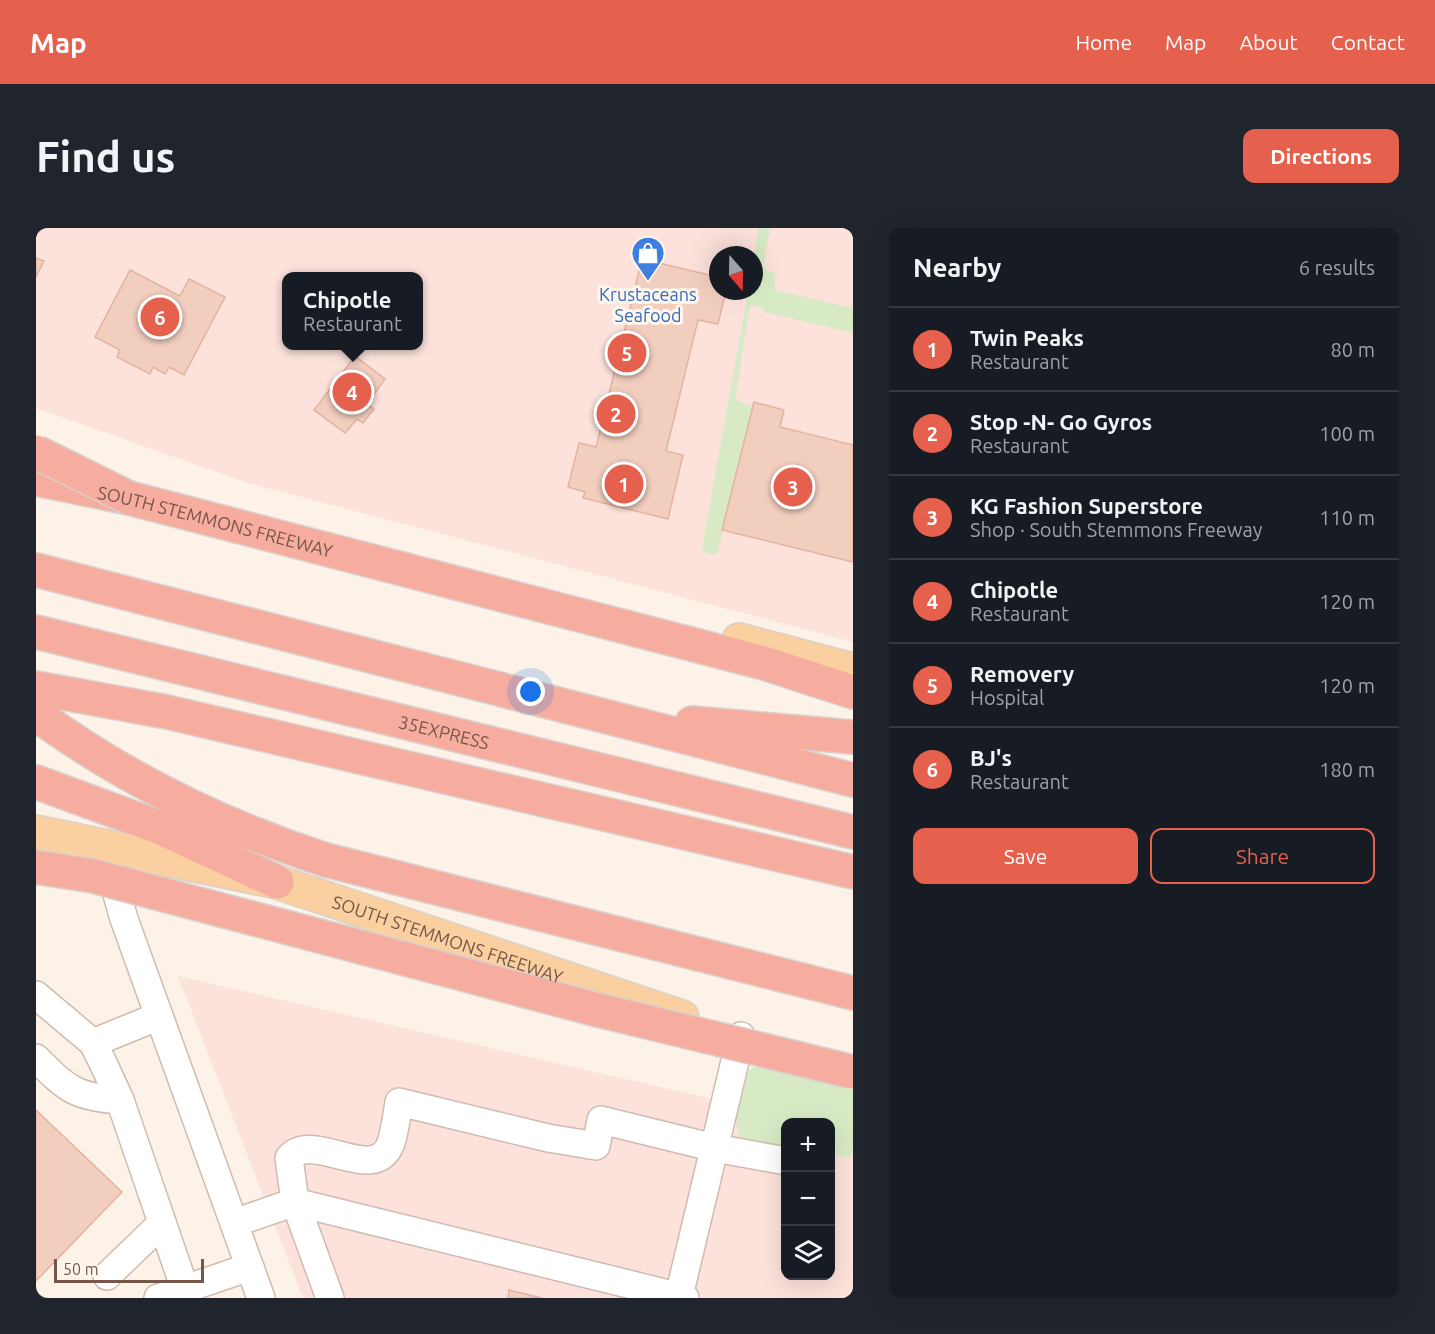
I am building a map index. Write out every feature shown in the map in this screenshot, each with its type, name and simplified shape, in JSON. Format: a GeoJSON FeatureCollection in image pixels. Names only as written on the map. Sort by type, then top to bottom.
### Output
{"type":"FeatureCollection","features":[{"type":"Feature","properties":{"kind":"highway"},"geometry":{"type":"LineString","coordinates":[[36,452],[129,498]]}},
{"type":"Feature","properties":{"kind":"highway"},"geometry":{"type":"LineString","coordinates":[[36,479],[129,498],[764,663],[853,692]]}},
{"type":"Feature","properties":{"kind":"highway"},"geometry":{"type":"LineString","coordinates":[[36,570],[853,780]]}},
{"type":"Feature","properties":{"kind":"highway","name":"35EXPRESS"},"geometry":{"type":"LineString","coordinates":[[36,632],[853,832]]}},
{"type":"Feature","properties":{"kind":"highway"},"geometry":{"type":"LineString","coordinates":[[36,688],[166,712],[853,872]]}},
{"type":"Feature","properties":{"kind":"highway"},"geometry":{"type":"LineString","coordinates":[[36,714],[110,764],[165,795],[273,843],[326,860],[853,993]]}},
{"type":"Feature","properties":{"kind":"highway"},"geometry":{"type":"LineString","coordinates":[[598,715],[853,737]]}},
{"type":"Feature","properties":{"kind":"highway"},"geometry":{"type":"LineString","coordinates":[[36,782],[161,828],[277,882]]}},
{"type":"Feature","properties":{"kind":"highway"},"geometry":{"type":"LineString","coordinates":[[36,867],[93,876],[594,1009],[853,1073]]}},
{"type":"Feature","properties":{"kind":"main road","name":"SOUTH STEMMONS FREEWAY"},"geometry":{"type":"LineString","coordinates":[[36,471],[86,488],[713,633],[853,670]]}},
{"type":"Feature","properties":{"kind":"main road","name":"SOUTH STEMMONS FREEWAY"},"geometry":{"type":"LineString","coordinates":[[36,832],[277,882],[853,1073]]}},
{"type":"Feature","properties":{"kind":"street"},"geometry":{"type":"LineString","coordinates":[[102,845],[124,919],[261,1298]]}},
{"type":"Feature","properties":{"kind":"street"},"geometry":{"type":"LineString","coordinates":[[36,995],[93,1043],[120,1100],[186,1293]]}},
{"type":"Feature","properties":{"kind":"street"},"geometry":{"type":"LineString","coordinates":[[93,1043],[159,1016]]}},
{"type":"Feature","properties":{"kind":"street"},"geometry":{"type":"LineString","coordinates":[[234,1223],[294,1202],[682,1297],[741,1036]]}},
{"type":"Feature","properties":{"kind":"street"},"geometry":{"type":"LineString","coordinates":[[36,1058],[65,1087],[90,1098],[120,1100]]}},
{"type":"Feature","properties":{"kind":"street"},"geometry":{"type":"LineString","coordinates":[[330,1298],[294,1202],[290,1158],[294,1152],[305,1148],[366,1161],[379,1158],[390,1145],[399,1102],[596,1146],[601,1120],[715,1148],[781,1160]]}},
{"type":"Feature","properties":{"kind":"street"},"geometry":{"type":"LineString","coordinates":[[106,1276],[162,1223]]}},
{"type":"Feature","properties":{"kind":"street"},"geometry":{"type":"LineString","coordinates":[[158,1298],[186,1293],[250,1267]]}},
{"type":"Feature","properties":{"kind":"shaded area"},"geometry":{"type":"Polygon","coordinates":[[[36,228],[853,228],[853,642],[248,483],[36,408],[36,228]]]}},
{"type":"Feature","properties":{"kind":"shaded area"},"geometry":{"type":"Polygon","coordinates":[[[178,976],[795,1118],[781,1118],[781,1280],[835,1280],[835,1128],[853,1132],[853,1298],[303,1298],[178,976]]]}},
{"type":"Feature","properties":{"kind":"green space"},"geometry":{"type":"Polygon","coordinates":[[[758,228],[770,228],[763,268],[763,246],[755,246],[758,228]]]}},
{"type":"Feature","properties":{"kind":"green space"},"geometry":{"type":"Polygon","coordinates":[[[763,268],[775,273],[775,290],[853,308],[853,333],[764,312],[764,308],[750,305],[735,400],[754,407],[717,555],[705,553],[702,548],[746,300],[763,300],[763,268]]]}},
{"type":"Feature","properties":{"kind":"green space"},"geometry":{"type":"Polygon","coordinates":[[[763,1062],[853,1087],[853,1149],[849,1158],[836,1154],[835,1118],[781,1118],[781,1148],[744,1139],[737,1128],[736,1110],[744,1077],[755,1066],[763,1062]]]}},
{"type":"Feature","properties":{"kind":"building"},"geometry":{"type":"Polygon","coordinates":[[[36,258],[44,261],[36,277],[36,258]]]}},
{"type":"Feature","properties":{"kind":"building"},"geometry":{"type":"Polygon","coordinates":[[[642,259],[709,275],[709,300],[724,300],[718,324],[698,320],[666,451],[683,455],[668,519],[583,498],[585,492],[568,487],[579,443],[596,447],[642,259]]]}},
{"type":"Feature","properties":{"kind":"building"},"geometry":{"type":"Polygon","coordinates":[[[130,270],[180,296],[189,279],[225,297],[184,375],[169,367],[165,374],[153,367],[150,374],[117,357],[120,350],[95,337],[130,270]]]}},
{"type":"Feature","properties":{"kind":"building"},"geometry":{"type":"Polygon","coordinates":[[[355,356],[385,379],[367,404],[374,409],[363,423],[357,419],[345,433],[314,410],[355,356]]]}},
{"type":"Feature","properties":{"kind":"building"},"geometry":{"type":"Polygon","coordinates":[[[754,402],[784,410],[780,427],[853,445],[853,562],[722,530],[754,402]]]}},
{"type":"Feature","properties":{"kind":"building"},"geometry":{"type":"Polygon","coordinates":[[[36,1110],[122,1192],[36,1281],[36,1110]]]}},
{"type":"Feature","properties":{"kind":"building"},"geometry":{"type":"Polygon","coordinates":[[[509,1290],[542,1298],[508,1298],[509,1290]]]}},
{"type":"Feature","properties":{"kind":"place","name":"Krustaceans Seafood"},"geometry":{"type":"Point","coordinates":[648,282]}},
{"type":"Feature","properties":{"kind":"place","name":"BJ's"},"geometry":{"type":"Point","coordinates":[160,317]}},
{"type":"Feature","properties":{"kind":"place","name":"Removery"},"geometry":{"type":"Point","coordinates":[627,353]}},
{"type":"Feature","properties":{"kind":"place","name":"Chipotle"},"geometry":{"type":"Point","coordinates":[352,392]}},
{"type":"Feature","properties":{"kind":"place","name":"Stop -N- Go Gyros"},"geometry":{"type":"Point","coordinates":[616,414]}},
{"type":"Feature","properties":{"kind":"place","name":"Twin Peaks"},"geometry":{"type":"Point","coordinates":[624,484]}},
{"type":"Feature","properties":{"kind":"place","name":"KG Fashion Superstore"},"geometry":{"type":"Point","coordinates":[793,487]}}]}
